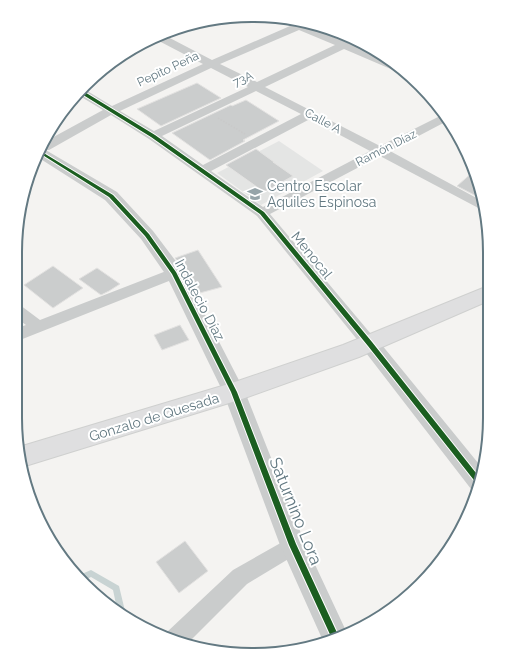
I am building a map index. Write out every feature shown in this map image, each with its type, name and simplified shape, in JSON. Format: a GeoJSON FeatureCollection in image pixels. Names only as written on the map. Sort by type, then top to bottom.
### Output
{"type":"FeatureCollection","features":[{"type":"Feature","properties":{"kind":"main road","name":"Gonzalo de Quesada"},"geometry":{"type":"LineString","coordinates":[[25,455],[234,392],[370,344],[483,295]]}},
{"type":"Feature","properties":{"kind":"street","name":"Pepito Peña"},"geometry":{"type":"LineString","coordinates":[[49,144],[112,110],[211,64],[298,26]]}},
{"type":"Feature","properties":{"kind":"street"},"geometry":{"type":"LineString","coordinates":[[318,32],[381,61]]}},
{"type":"Feature","properties":{"kind":"street","name":"Calle A"},"geometry":{"type":"LineString","coordinates":[[164,40],[310,114],[478,204]]}},
{"type":"Feature","properties":{"kind":"street","name":"73A"},"geometry":{"type":"LineString","coordinates":[[153,136],[257,88],[344,45]]}},
{"type":"Feature","properties":{"kind":"street","name":"Menocal"},"geometry":{"type":"LineString","coordinates":[[85,95],[153,136],[262,213],[370,344],[475,477]]}},
{"type":"Feature","properties":{"kind":"street"},"geometry":{"type":"LineString","coordinates":[[203,170],[310,114]]}},
{"type":"Feature","properties":{"kind":"street","name":"Ramón Díaz"},"geometry":{"type":"LineString","coordinates":[[262,213],[441,120]]}},
{"type":"Feature","properties":{"kind":"street","name":"Indalecio Díaz"},"geometry":{"type":"LineString","coordinates":[[44,154],[111,196],[147,235],[174,273],[234,392]]}},
{"type":"Feature","properties":{"kind":"street"},"geometry":{"type":"LineString","coordinates":[[22,333],[174,273]]}},
{"type":"Feature","properties":{"kind":"street"},"geometry":{"type":"LineString","coordinates":[[22,314],[39,326]]}},
{"type":"Feature","properties":{"kind":"street","name":"Saturnino Lora"},"geometry":{"type":"LineString","coordinates":[[234,392],[292,545],[333,633]]}},
{"type":"Feature","properties":{"kind":"street"},"geometry":{"type":"LineString","coordinates":[[179,636],[240,577],[292,545]]}},
{"type":"Feature","properties":{"kind":"path"},"geometry":{"type":"LineString","coordinates":[[207,111],[257,142]]}},
{"type":"Feature","properties":{"kind":"shaded area"},"geometry":{"type":"Polygon","coordinates":[[[279,141],[323,171],[261,205],[217,173],[279,141]]]}},
{"type":"Feature","properties":{"kind":"building"},"geometry":{"type":"Polygon","coordinates":[[[197,83],[221,98],[161,126],[137,109],[197,83]]]}},
{"type":"Feature","properties":{"kind":"building"},"geometry":{"type":"Polygon","coordinates":[[[246,100],[279,121],[210,160],[172,133],[231,105],[232,106],[246,100]]]}},
{"type":"Feature","properties":{"kind":"building"},"geometry":{"type":"Polygon","coordinates":[[[256,149],[293,176],[264,192],[226,165],[256,149]]]}},
{"type":"Feature","properties":{"kind":"building"},"geometry":{"type":"Polygon","coordinates":[[[470,175],[476,196],[457,186],[470,175]]]}},
{"type":"Feature","properties":{"kind":"building"},"geometry":{"type":"Polygon","coordinates":[[[198,250],[222,287],[196,294],[182,267],[175,258],[198,250]]]}},
{"type":"Feature","properties":{"kind":"building"},"geometry":{"type":"Polygon","coordinates":[[[53,266],[83,288],[53,308],[24,285],[53,266]]]}},
{"type":"Feature","properties":{"kind":"building"},"geometry":{"type":"Polygon","coordinates":[[[97,268],[120,284],[101,295],[79,279],[97,268]]]}},
{"type":"Feature","properties":{"kind":"building"},"geometry":{"type":"Polygon","coordinates":[[[180,325],[189,340],[162,350],[154,335],[180,325]]]}},
{"type":"Feature","properties":{"kind":"building"},"geometry":{"type":"Polygon","coordinates":[[[185,541],[208,571],[179,593],[156,562],[185,541]]]}},
{"type":"Feature","properties":{"kind":"waterway"},"geometry":{"type":"LineString","coordinates":[[86,576],[91,573],[116,588],[120,606]]}},
{"type":"Feature","properties":{"kind":"cycle path"},"geometry":{"type":"LineString","coordinates":[[85,95],[153,136],[262,213],[370,344],[475,477]]}},
{"type":"Feature","properties":{"kind":"cycle path"},"geometry":{"type":"LineString","coordinates":[[44,154],[111,196],[147,235],[174,273],[234,392],[293,545],[333,633]]}},
{"type":"Feature","properties":{"kind":"place","name":"Centro Escolar Aquiles Espinosa"},"geometry":{"type":"Point","coordinates":[255,194]}}]}
